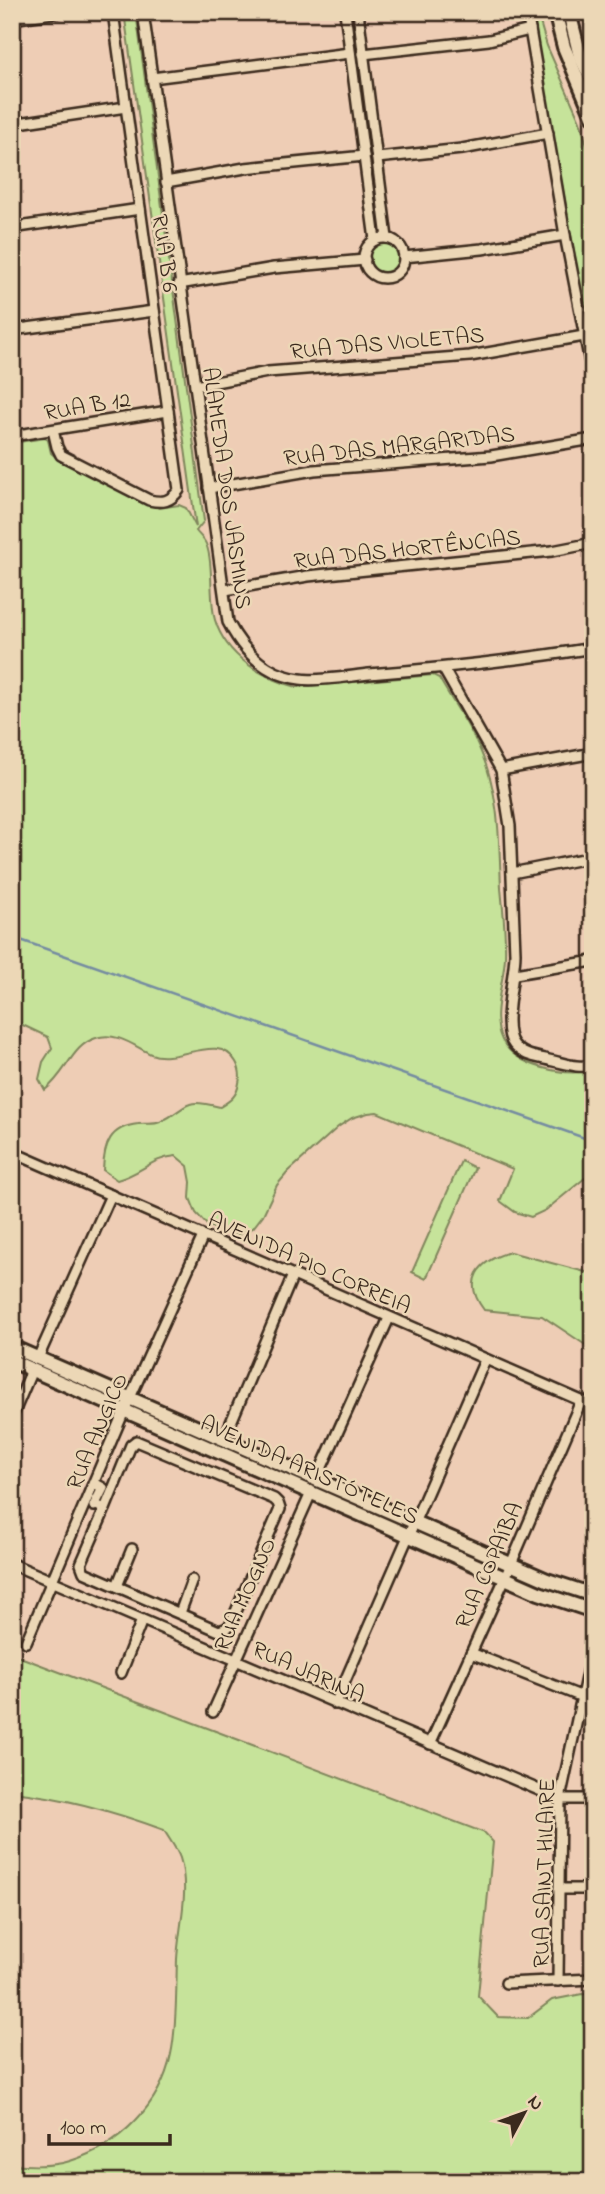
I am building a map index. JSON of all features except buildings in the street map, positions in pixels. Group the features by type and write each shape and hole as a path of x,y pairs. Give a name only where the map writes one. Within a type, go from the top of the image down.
{"street":[{"path":"12,19 59,12"},
{"name":"RUA B 6","path":"53,430 61,455 149,500 162,503 173,498 179,490 113,12"},
{"name":"ALAMEDA DOS JASMINS","path":"143,12 228,622 238,643 257,662 300,680 443,668 593,648"},
{"path":"345,12 375,240"},
{"path":"358,12 387,239"},
{"path":"527,12 565,235 593,378"},
{"path":"555,12 564,47 593,116"},
{"path":"569,12 580,56 593,83"},
{"path":"363,54 489,40 530,30"},
{"path":"152,78 350,53"},
{"path":"12,124 126,107"},
{"path":"377,158 462,149 548,133"},
{"path":"166,182 246,168 364,156"},
{"path":"12,228 140,209"},
{"path":"404,257 482,249 565,235"},
{"path":"387,239 399,245 404,257 401,269 392,276 380,278 369,272 365,260 367,249 375,240 387,239"},
{"path":"179,284 274,268 365,260"},
{"path":"12,330 154,311"},
{"name":"RUA DAS VIOLETAS","path":"195,386 268,372 470,356 584,336"},
{"name":"RUA B 12","path":"12,436 168,411"},
{"name":"RUA DAS MARGARIDAS","path":"209,488 314,470 491,456 593,439"},
{"name":"RUA DAS HORTÊNCIAS","path":"225,590 308,576 527,554 593,543"},
{"path":"443,668 501,771 510,826 515,974 507,1029 514,1045 528,1055 583,1068 593,1065"},
{"path":"501,771 593,753"},
{"path":"512,873 593,858"},
{"path":"515,974 593,961"},
{"path":"12,1165 15,1153"},
{"name":"AVENIDA PIO CORREIA","path":"15,1153 593,1406"},
{"path":"12,1417 111,1195"},
{"name":"RUA ANGICO","path":"26,1642 124,1411 203,1236"},
{"path":"223,1439 293,1275"},
{"path":"316,1479 389,1318"},
{"name":"AVENIDA ARISTÓTELES","path":"12,1347 35,1364 124,1411 539,1593 593,1611"},
{"path":"335,1704 485,1360"},
{"name":"AVENIDA ARISTÓTELES","path":"12,1361 35,1364 130,1398 547,1580 593,1595"},
{"name":"RUA COPAÍBA","path":"430,1744 581,1401"},
{"path":"140,1441 278,1503 279,1509 227,1628 219,1630 80,1568 107,1490 133,1442 140,1441"},
{"path":"94,1483 107,1490"},
{"name":"RUA MOGNO","path":"213,1712 311,1493"},
{"path":"81,1515 100,1507"},
{"path":"117,1586 132,1549"},
{"name":"RUA JARINA","path":"12,1564 559,1799 593,1799"},
{"path":"180,1614 192,1580"},
{"path":"121,1673 142,1620"},
{"name":"RUA SAINT HILAIRE","path":"558,1981 559,1799 593,1645"},
{"path":"471,1653 580,1696"},
{"path":"559,1889 593,1889"},
{"path":"506,1983 593,1979"}],"green space":[{"path":"124,12 136,12 204,521 196,531 205,542 208,552 215,620 228,645 247,664 271,678 297,687 433,675 439,678 472,733 492,785 497,819 505,940 497,1010 502,1040 518,1057 542,1068 569,1072 593,1070 593,1179 585,1178 546,1210 531,1217 515,1212 500,1201 513,1169 377,1112 352,1118 338,1127 288,1172 277,1185 263,1215 253,1228 238,1235 222,1232 207,1225 196,1213 190,1198 188,1166 176,1156 167,1157 117,1180 103,1170 110,1138 121,1129 138,1124 158,1123 192,1103 220,1107 230,1100 237,1091 240,1075 236,1062 229,1053 208,1049 161,1056 118,1038 103,1036 81,1047 45,1090 39,1079 43,1062 52,1048 48,1037 12,1020 12,443 45,438 51,453 58,459 159,508 179,505 186,508 196,527"},
{"path":"347,12 353,12 383,233 380,235"},
{"path":"531,12 537,12 547,46 580,121 593,166 593,357"},
{"path":"384,242 395,247 400,258 395,269 384,274 373,269 368,258 373,247"},
{"path":"461,1161 475,1168 426,1279 412,1272"},
{"path":"510,1252 593,1274 593,1350 542,1316 484,1310 474,1290 477,1274 489,1261"},
{"path":"12,1654 485,1833 493,1842 478,1996 498,2017 528,2018 552,2000 582,1994 593,1995 593,2182 12,2182 12,2164 41,2166 63,2163 105,2145 135,2121 158,2090 166,2073 173,2044 184,1883 180,1858 164,1830 90,1806 12,1792"}],"waterway":[{"path":"12,937 593,1141"},
{"path":"539,2182 593,2172"}]}
